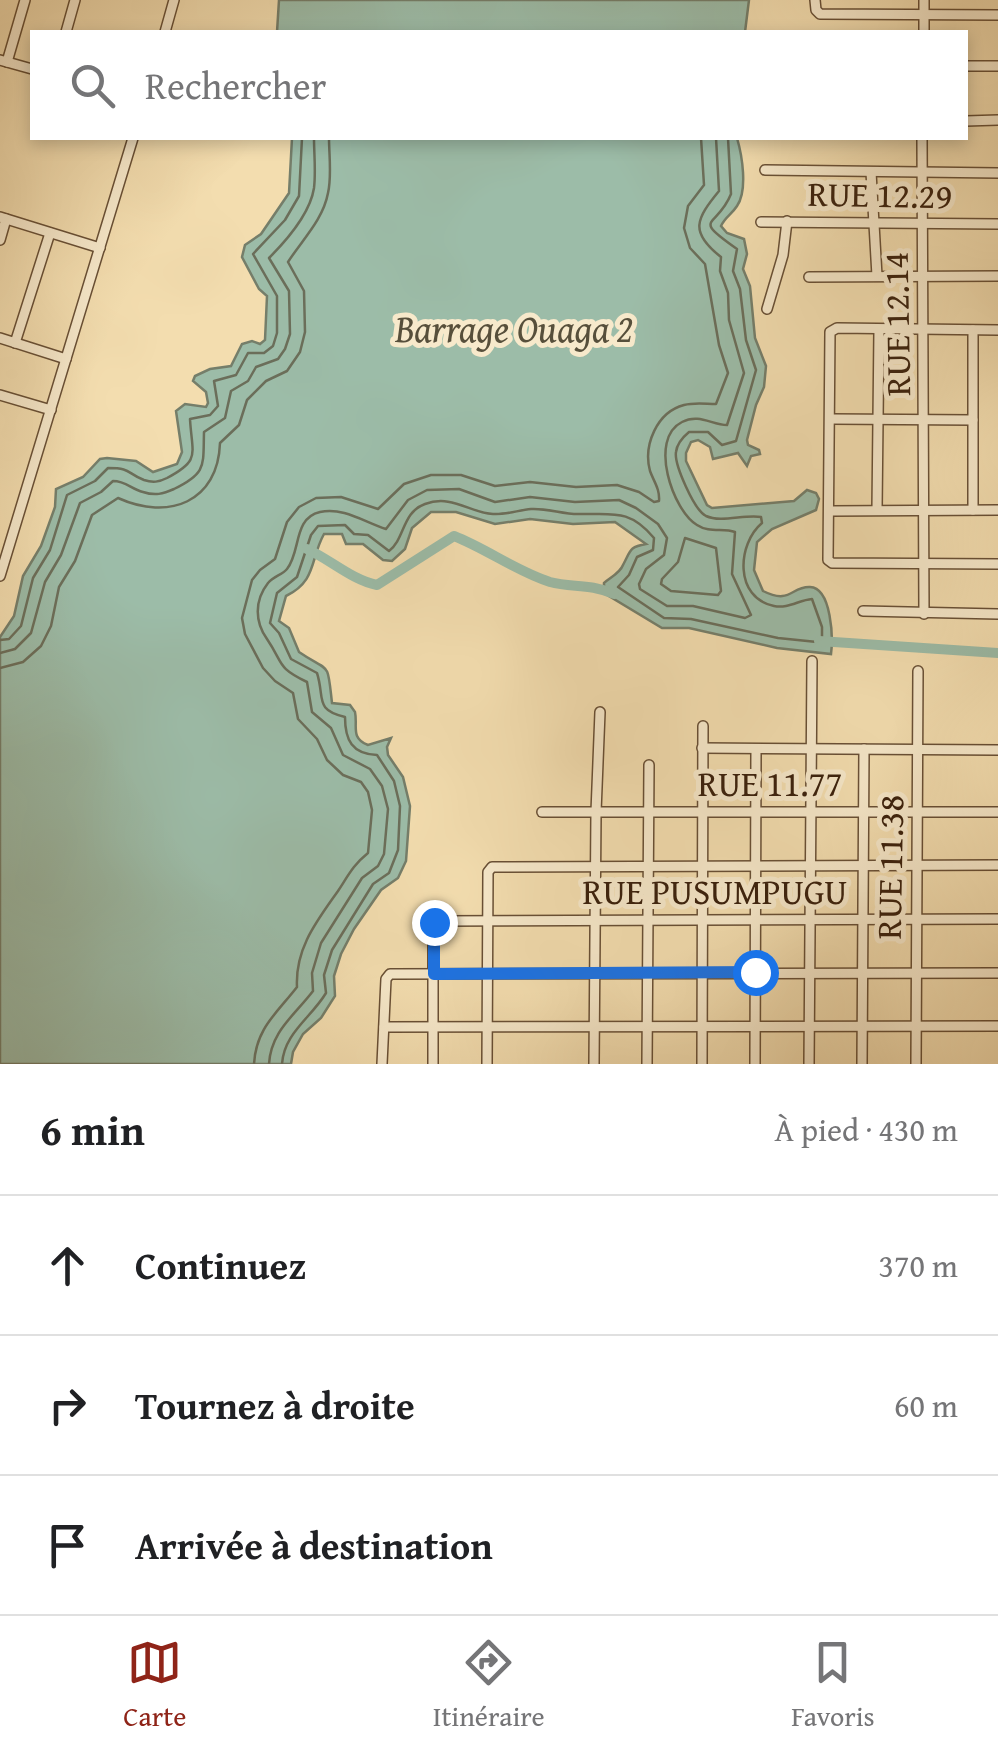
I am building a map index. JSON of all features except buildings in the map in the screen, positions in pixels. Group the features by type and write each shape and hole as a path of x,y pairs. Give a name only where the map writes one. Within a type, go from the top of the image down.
{"street":[{"path":"25,0 3,61 30,68"},
{"path":"67,30 75,0"},
{"path":"165,30 174,0"},
{"path":"816,0 820,14 998,15"},
{"path":"924,0 924,30"},
{"path":"968,66 998,66"},
{"path":"968,120 998,120"},
{"path":"0,576 131,140"},
{"name":"RUE 12.14","path":"922,140 924,614"},
{"path":"764,170 998,174"},
{"path":"871,172 876,276"},
{"path":"0,240 3,218 100,248"},
{"path":"767,309 783,255 787,220"},
{"name":"RUE 12.29","path":"761,222 998,224"},
{"path":"15,343 50,233"},
{"path":"809,277 998,276"},
{"path":"998,330 837,328 830,332 830,563 998,564"},
{"path":"877,509 879,330"},
{"path":"973,330 973,510"},
{"path":"0,338 66,358"},
{"path":"0,395 50,410"},
{"path":"832,419 973,420"},
{"path":"831,511 998,510"},
{"path":"862,611 998,614"},
{"path":"809,1064 812,661"},
{"name":"RUE 11.38","path":"916,1064 918,672"},
{"path":"594,1064 600,712"},
{"path":"702,1064 703,726"},
{"path":"702,748 998,750"},
{"path":"755,1064 756,748"},
{"path":"862,1064 864,749"},
{"path":"647,1064 649,766"},
{"name":"RUE 11.77","path":"542,812 998,812"},
{"path":"487,1064 488,870 492,866 998,865"},
{"name":"RUE PUSUMPUGU","path":"434,974 434,922 998,919"},
{"path":"382,1064 387,976 647,972 998,974"},
{"path":"433,1064 434,974"},
{"path":"384,1026 998,1026"}],"water":[{"path":"279,0 749,0 745,30 277,30"},
{"name":"Barrage Ouaga 2","path":"292,140 737,140 742,191 737,206 721,226 727,233 744,239 747,254 743,269 750,286 755,338 766,366 764,387 747,440 760,454 751,456 747,466 738,453 713,459 710,447 698,440 691,442 686,461 712,508 794,501 807,490 816,493 816,510 772,529 757,542 754,570 763,591 772,595 785,596 810,587 823,596 830,615 831,654 777,648 689,628 662,628 604,593 604,583 620,570 631,550 646,544 615,522 573,524 530,519 495,524 456,512 431,512 412,528 405,549 392,561 383,560 363,544 346,544 342,534 324,534 308,576 286,596 279,621 289,628 299,652 326,669 332,703 350,705 355,712 359,739 368,745 391,738 388,755 403,777 410,806 406,861 398,878 381,890 354,929 334,976 335,996 321,1018 303,1034 291,1064 0,1064 0,637 14,616 23,576 41,546 55,507 56,489 83,477 100,459 136,461 153,472 177,464 182,452 176,411 185,404 206,407 208,403 206,392 193,381 195,376 231,366 242,344 260,344 265,340 267,296 242,257 245,245 261,234 289,193"}],"waterway":[{"path":"307,549 377,585 454,536 550,582 614,594"},
{"path":"819,641 998,653"}],"route":[{"path":"434,922 434,974 755,972"}]}
